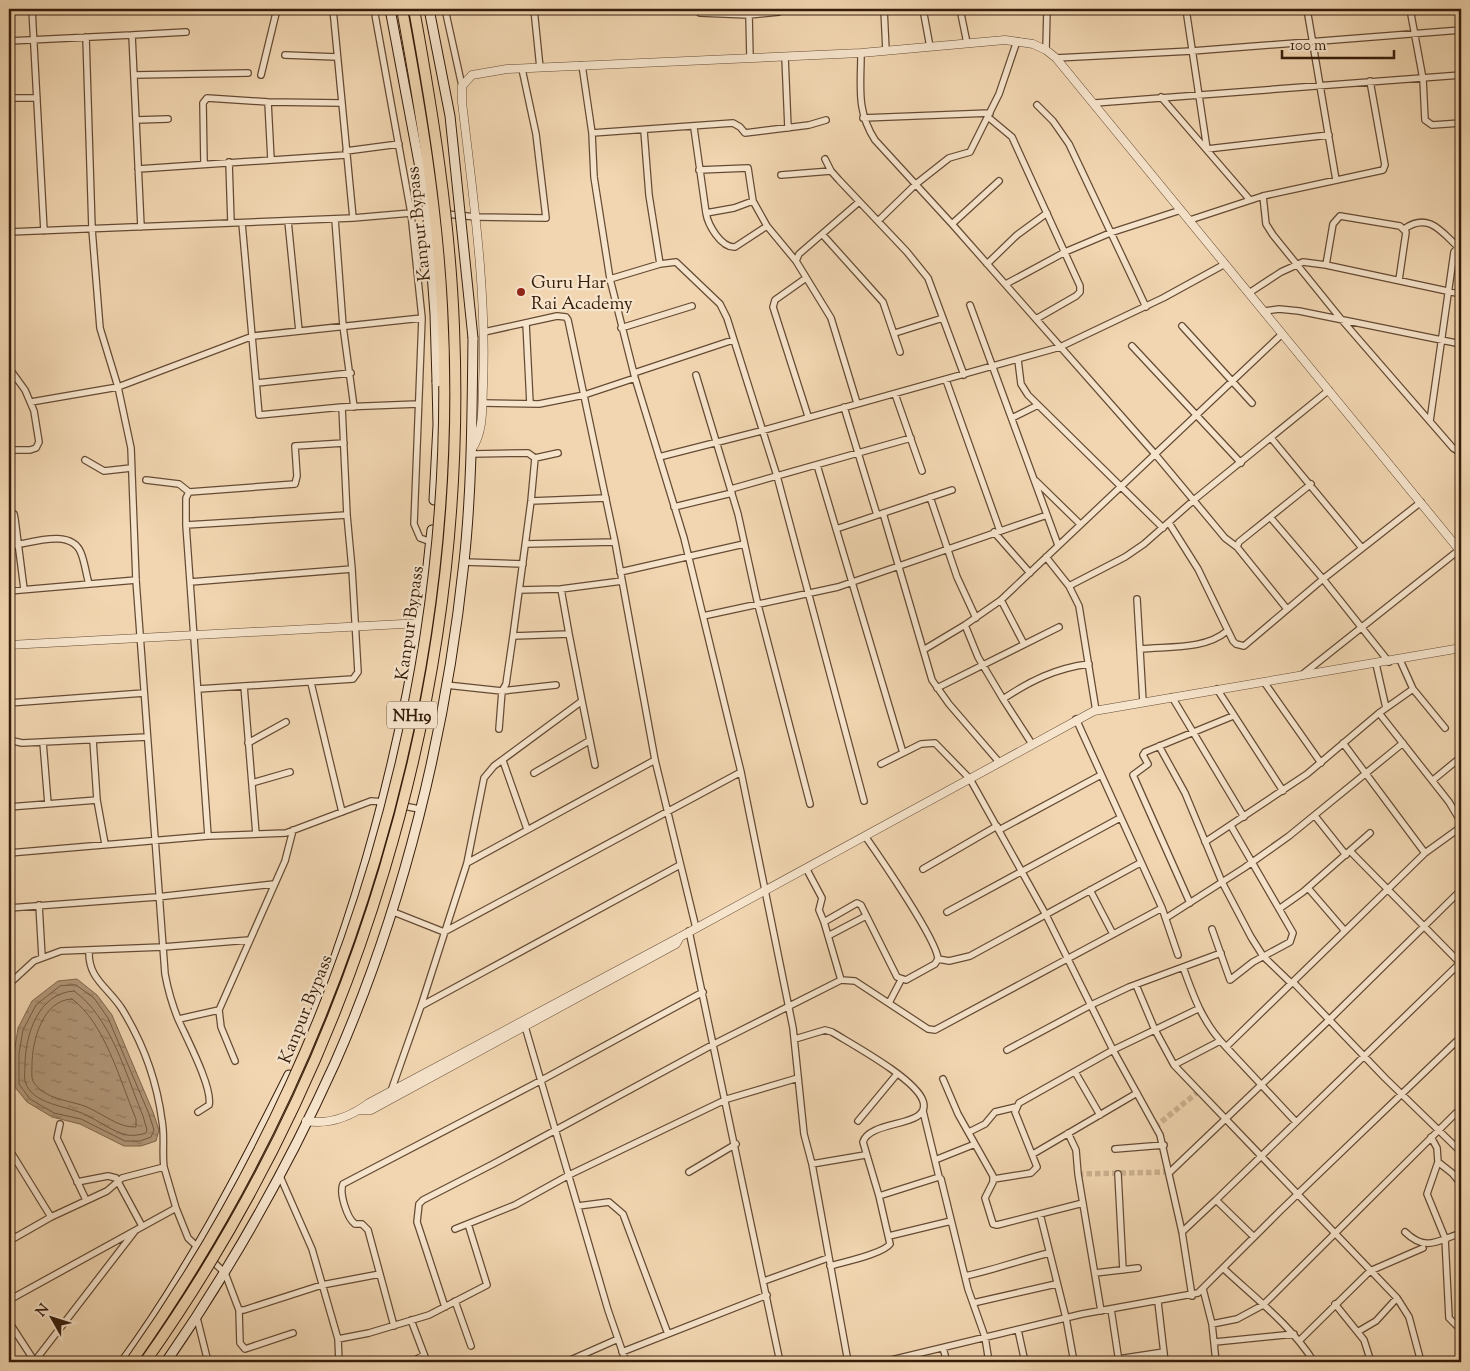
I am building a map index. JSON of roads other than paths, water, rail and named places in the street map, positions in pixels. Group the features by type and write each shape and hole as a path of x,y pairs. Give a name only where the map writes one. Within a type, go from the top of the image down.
{"highway":[{"name":"Kanpur Bypass","path":"131,1362 179,1292 240,1188 266,1140 317,1028 343,961 374,869 410,726 426,633 437,545 443,448 444,354 434,204 425,135 402,9"},
{"name":"Kanpur Bypass","path":"145,1362 225,1238 281,1135 318,1053 354,964 386,863 412,764 429,684 449,539 454,445 455,341 453,288 435,124 414,9"}],"main road":[{"path":"123,1362 196,1248 245,1162 295,1062 331,973 365,868 382,802 421,623 431,542 438,425 435,314 427,205 390,9"},
{"path":"166,1362 197,1318 224,1272 279,1174 335,1063 391,911 419,809 446,685 464,562 472,451 473,338 450,116 429,9"}],"street":[{"path":"32,9 44,231"},
{"path":"261,75 277,9"},
{"path":"333,9 353,218"},
{"path":"374,9 411,213 422,318 414,524 420,538 431,542"},
{"path":"445,9 462,86 476,217 484,332 479,435 472,451 528,453 535,458 558,453"},
{"path":"534,9 540,68"},
{"path":"700,9 700,13 749,15 779,12 779,9"},
{"path":"884,9 886,51"},
{"path":"923,9 930,47"},
{"path":"960,9 967,44"},
{"path":"1046,50 1047,9"},
{"path":"1186,9 1207,149"},
{"path":"1307,9 1336,180"},
{"path":"1410,9 1423,78 1425,120 1428,124 1461,123"},
{"path":"749,15 750,58"},
{"path":"1056,58 1461,30"},
{"path":"9,41 186,32"},
{"path":"132,35 141,227"},
{"path":"86,37 92,229 100,328 118,387 131,448 136,580 157,897 165,974 179,1019 201,1069 210,1098 209,1106 198,1112"},
{"path":"462,86 472,75 480,72 582,65 861,53 1005,40 1033,44 1046,50 1056,58 1095,104 1460,551 1300,676"},
{"path":"878,221 916,184 948,158 970,152 1009,69 1017,42"},
{"path":"861,53 860,110 874,140 1006,284 1060,348 1156,454 1195,499 1225,538 1237,547 1287,609"},
{"path":"285,55 337,57"},
{"path":"785,57 788,128"},
{"path":"582,65 592,133 594,176 610,278 621,328 689,558 741,772 767,890 795,1039 804,1134 812,1164 848,1362"},
{"path":"9,232 334,219 434,212 476,217 546,218 536,134 522,69"},
{"path":"134,75 248,73"},
{"path":"1095,104 1370,81 1461,76"},
{"path":"1190,220 1263,196 1383,170 1385,165 1379,121 1370,81"},
{"path":"1162,97 1250,200"},
{"path":"9,98 37,98"},
{"path":"204,164 203,100 207,98 231,98 268,102 341,103"},
{"path":"268,102 271,160"},
{"path":"1037,105 1053,121 1069,144 1146,307"},
{"path":"863,118 989,115 1012,137 1080,286 1080,292 1036,319"},
{"path":"136,120 168,119"},
{"path":"592,133 694,128 733,124 740,127 745,133 788,128 826,120"},
{"path":"694,128 709,226 732,248 767,226"},
{"path":"644,130 649,195 660,264"},
{"path":"1207,149 1329,134"},
{"path":"138,169 346,153 399,144"},
{"path":"825,159 830,171 878,221 928,278 964,375"},
{"path":"229,162 232,223"},
{"path":"699,170 748,168 753,201 767,226 796,261 831,318 856,403"},
{"path":"781,176 830,171"},
{"path":"952,224 999,181"},
{"path":"1263,196 1266,224 1295,264 1341,320 1453,448 1461,454"},
{"path":"706,213 734,208 753,201"},
{"path":"796,261 799,254 859,202"},
{"path":"1006,284 1065,252 1110,233 1182,210"},
{"path":"987,264 1017,236 1047,213"},
{"path":"1326,265 1333,224 1340,216 1404,228 1413,222 1422,221 1430,223 1459,246 1454,252 1430,421"},
{"path":"334,219 343,326 351,373 354,407"},
{"path":"288,221 299,331"},
{"path":"242,223 259,415 342,407 418,404"},
{"path":"1399,280 1406,232 1404,228"},
{"path":"822,234 883,302 900,352"},
{"path":"610,278 660,264 676,262 683,266 720,304 777,476 864,801"},
{"path":"1249,293 1295,264 1303,262 1326,265 1461,294"},
{"path":"659,457 761,431 808,416 1060,348 1146,307 1225,264"},
{"path":"806,278 775,300 773,307 808,416"},
{"path":"970,305 994,366 1058,545"},
{"path":"621,328 692,306"},
{"path":"1264,311 1279,309 1298,311 1461,344"},
{"path":"484,332 557,316 566,317 568,320 615,542 655,760 680,865 703,992 780,1362"},
{"path":"31,402 118,387 253,336 422,318"},
{"path":"895,333 943,318"},
{"path":"526,323 530,404"},
{"path":"1182,326 1252,403"},
{"path":"925,649 976,618 1001,600 1120,485 1156,454 1282,334"},
{"path":"482,403 530,404 584,395 733,340"},
{"path":"1132,346 1241,463"},
{"path":"1018,360 1021,384 1038,405 1163,528"},
{"path":"9,368 31,402 39,442 37,447 30,450 9,450"},
{"path":"257,383 351,373"},
{"path":"696,376 731,491 758,605 810,804"},
{"path":"946,380 997,531 1030,572"},
{"path":"1069,586 1125,558 1170,523 1195,499 1329,390"},
{"path":"895,394 922,471"},
{"path":"1012,418 1038,405"},
{"path":"198,689 311,683 353,679 356,677 358,672 347,515 342,407"},
{"path":"844,407 858,454 900,566 925,649 932,680 999,762"},
{"path":"674,507 911,438"},
{"path":"1271,438 1362,548"},
{"path":"146,480 179,484 189,492 295,484 297,476 296,446 344,443"},
{"path":"499,729 502,691 506,684 526,544 535,458"},
{"path":"85,460 104,471 131,468"},
{"path":"818,465 903,753"},
{"path":"1034,479 1080,524"},
{"path":"1237,547 1239,542 1311,484"},
{"path":"836,529 952,490"},
{"path":"189,492 186,498 186,525 208,836"},
{"path":"930,496 947,549 976,618"},
{"path":"531,501 606,498"},
{"path":"1170,523 1204,582 1227,631 1236,644 1244,646 1323,578 1421,502"},
{"path":"9,511 15,519 24,589"},
{"path":"186,525 347,515"},
{"path":"703,616 808,595 900,566 1047,515"},
{"path":"1270,517 1323,578 1389,662"},
{"path":"9,546 53,540 68,540 75,544 81,552 89,584"},
{"path":"526,544 615,542"},
{"path":"620,572 689,558 744,544"},
{"path":"1046,557 1069,586 1079,606 1096,710"},
{"path":"464,562 523,564"},
{"path":"190,582 352,569"},
{"path":"9,591 136,580"},
{"path":"519,590 561,589 622,581"},
{"path":"561,589 595,765"},
{"path":"1137,599 1142,702"},
{"path":"1001,600 1024,644"},
{"path":"9,645 354,625 421,623"},
{"path":"965,625 982,666 1032,744"},
{"path":"937,688 1059,627"},
{"path":"1140,649 1205,643 1218,638 1227,631"},
{"path":"512,636 569,634"},
{"path":"306,1120 318,1123 331,1121 359,1110 371,1110 391,1096 676,944 680,937 1076,719 1096,710 1389,662 1461,648"},
{"path":"1400,660 1413,689 1445,728"},
{"path":"1002,699 1044,675 1063,668 1089,664"},
{"path":"1376,664 1386,708"},
{"path":"1264,682 1321,763"},
{"path":"311,683 342,812"},
{"path":"446,685 498,692 556,685"},
{"path":"244,686 256,834"},
{"path":"1217,689 1283,791"},
{"path":"1205,842 1283,791 1321,763 1379,713 1413,689"},
{"path":"9,703 144,693"},
{"path":"1172,697 1244,817"},
{"path":"391,1096 467,863 484,778 494,766 582,701"},
{"path":"1379,713 1433,780 1461,822"},
{"path":"1190,904 1133,778 1134,773 1148,764 1144,753 1233,716"},
{"path":"1076,719 1162,908 1178,954"},
{"path":"248,742 286,722"},
{"path":"9,740 22,743 147,737"},
{"path":"93,740 97,800 105,844"},
{"path":"534,773 589,741"},
{"path":"43,742 48,804"},
{"path":"881,764 921,744 934,743 970,779 1046,915 1113,1050 1164,1145 1182,1232 1192,1296"},
{"path":"1343,743 1425,853"},
{"path":"1166,918 1252,863 1403,744"},
{"path":"1159,746 1184,794 1222,882 1263,956 1292,982 1364,1057 1461,1152"},
{"path":"1433,780 1461,756"},
{"path":"467,863 655,760"},
{"path":"503,761 528,829"},
{"path":"252,783 290,772"},
{"path":"391,911 444,932 741,772"},
{"path":"923,869 1100,775"},
{"path":"9,807 97,800"},
{"path":"9,853 208,836 286,833 371,801 419,809"},
{"path":"1182,1232 1461,963 1348,853 1314,816"},
{"path":"947,912 1021,870 1120,818"},
{"path":"1212,930 1230,980 1263,956 1290,942 1293,937 1293,933 1231,826"},
{"path":"1226,1047 1425,853 1461,827"},
{"path":"235,1061 221,1027 219,1010 287,856 294,830"},
{"path":"1279,909 1308,888 1370,834"},
{"path":"824,922 856,903 861,905 897,977 901,980 906,980 934,964 938,959 938,953 926,932 865,836"},
{"path":"938,959 949,961 970,956 1140,863"},
{"path":"421,1006 680,865"},
{"path":"806,868 822,898 819,910 841,980"},
{"path":"9,908 157,897 274,884"},
{"path":"1308,888 1345,931"},
{"path":"1090,890 1113,934"},
{"path":"1170,1172 1461,890"},
{"path":"39,905 42,957"},
{"path":"445,1307 417,1222 419,1204 423,1200 714,1044 841,980 855,981 928,1029 935,1030 1162,908"},
{"path":"828,936 866,916"},
{"path":"9,984 42,957 61,951 163,947 249,940"},
{"path":"89,951 88,962 93,974 120,1007 140,1042 150,1069 162,1120 164,1167 176,1208 188,1238 196,1248 224,1272 239,1310 242,1347 249,1349 293,1333"},
{"path":"1008,1050 1091,1005 1136,984 1221,953"},
{"path":"1183,967 1198,1009 1220,1041 1296,1122"},
{"path":"889,1003 901,980"},
{"path":"1136,984 1155,1030 1174,1065 1296,1195 1397,1298 1409,1317 1421,1362"},
{"path":"394,1326 368,1230 362,1224 355,1224 350,1218 342,1190 343,1184 540,1081 703,992"},
{"path":"968,1132 985,1124 995,1112 1016,1107 1113,1050 1198,1009"},
{"path":"179,1019 219,1010"},
{"path":"525,1023 540,1081 626,1362"},
{"path":"795,1039 825,1030 832,1032 897,1074 918,1090 924,1103 923,1111 939,1177 943,1181 965,1276 985,1337 989,1362"},
{"path":"883,1362 1066,1318 1192,1296 1203,1289 1296,1195 1461,1036"},
{"path":"1174,1065 1220,1041"},
{"path":"1075,1072 1100,1115"},
{"path":"858,1121 897,1074"},
{"path":"455,1229 516,1205 569,1175 726,1100 798,1078"},
{"path":"943,1079 968,1132 994,1179"},
{"path":"1033,1154 1137,1093"},
{"path":"994,1179 1035,1171 1037,1163 1016,1117 1016,1107"},
{"path":"1212,1324 1237,1318 1263,1305 1461,1108"},
{"path":"830,1266 888,1248 889,1236 879,1196 865,1155 864,1136 872,1130 916,1118 923,1111"},
{"path":"60,1124 57,1138 86,1200"},
{"path":"1068,1133 1076,1150 1101,1311"},
{"path":"1431,1138 1437,1148 1438,1162 1427,1194 1445,1238 1450,1318 1461,1330"},
{"path":"689,1172 736,1144"},
{"path":"935,1160 975,1144"},
{"path":"1116,1149 1164,1145"},
{"path":"9,1149 51,1217"},
{"path":"812,1164 865,1155"},
{"path":"1438,1162 1452,1172 1461,1184"},
{"path":"9,1230 12,1240 51,1217 107,1191 119,1180 164,1167"},
{"path":"279,1174 312,1249 338,1339 339,1362"},
{"path":"1118,1174 1123,1270"},
{"path":"77,1182 108,1176 119,1180 139,1228"},
{"path":"879,1196 939,1177"},
{"path":"994,1179 985,1198 994,1224 997,1225 1083,1204"},
{"path":"1216,1200 1254,1237"},
{"path":"578,1206 609,1202 623,1214 668,1334"},
{"path":"9,1300 176,1208"},
{"path":"1040,1214 1066,1318 1074,1362"},
{"path":"889,1236 951,1221"},
{"path":"338,1339 394,1326 429,1315 487,1285 468,1224"},
{"path":"9,1322 35,1362 139,1228"},
{"path":"1405,1232 1415,1242 1422,1244 1432,1244 1461,1233"},
{"path":"1300,1340 1370,1271 1423,1248"},
{"path":"965,1276 1000,1268 1006,1263 1049,1253"},
{"path":"764,1281 828,1258"},
{"path":"1095,1273 1138,1268"},
{"path":"1223,1268 1300,1340 1314,1362"},
{"path":"239,1310 322,1285 380,1274"},
{"path":"973,1303 1056,1284"},
{"path":"1203,1289 1212,1324 1216,1362"},
{"path":"622,1352 767,1295"},
{"path":"1359,1331 1376,1321 1397,1298"},
{"path":"455,1301 471,1346"},
{"path":"1158,1302 1165,1362"},
{"path":"1335,1304 1359,1331 1371,1362"},
{"path":"1111,1310 1117,1361 1164,1352"},
{"path":"197,1318 208,1362"},
{"path":"411,1320 426,1362"},
{"path":"1018,1330 1025,1362"},
{"path":"1215,1342 1294,1334"},
{"path":"566,1362 578,1360 618,1339"},
{"path":"943,1348 947,1362"},
{"path":"412,1362 424,1355"},
{"path":"1452,1362 1461,1360"}],"water":[{"path":"77,979 97,995 112,1015 153,1112 159,1130 156,1141 141,1146 124,1146 80,1124 52,1117 27,1102 14,1086 14,1054 18,1028 32,1001 58,981"}],"tunnel":[{"path":"1155,1127 1199,1091"},
{"path":"1078,1174 1170,1172"}],"place":[{"name":"Guru Har Rai Academy","path":"521,292"}]}
